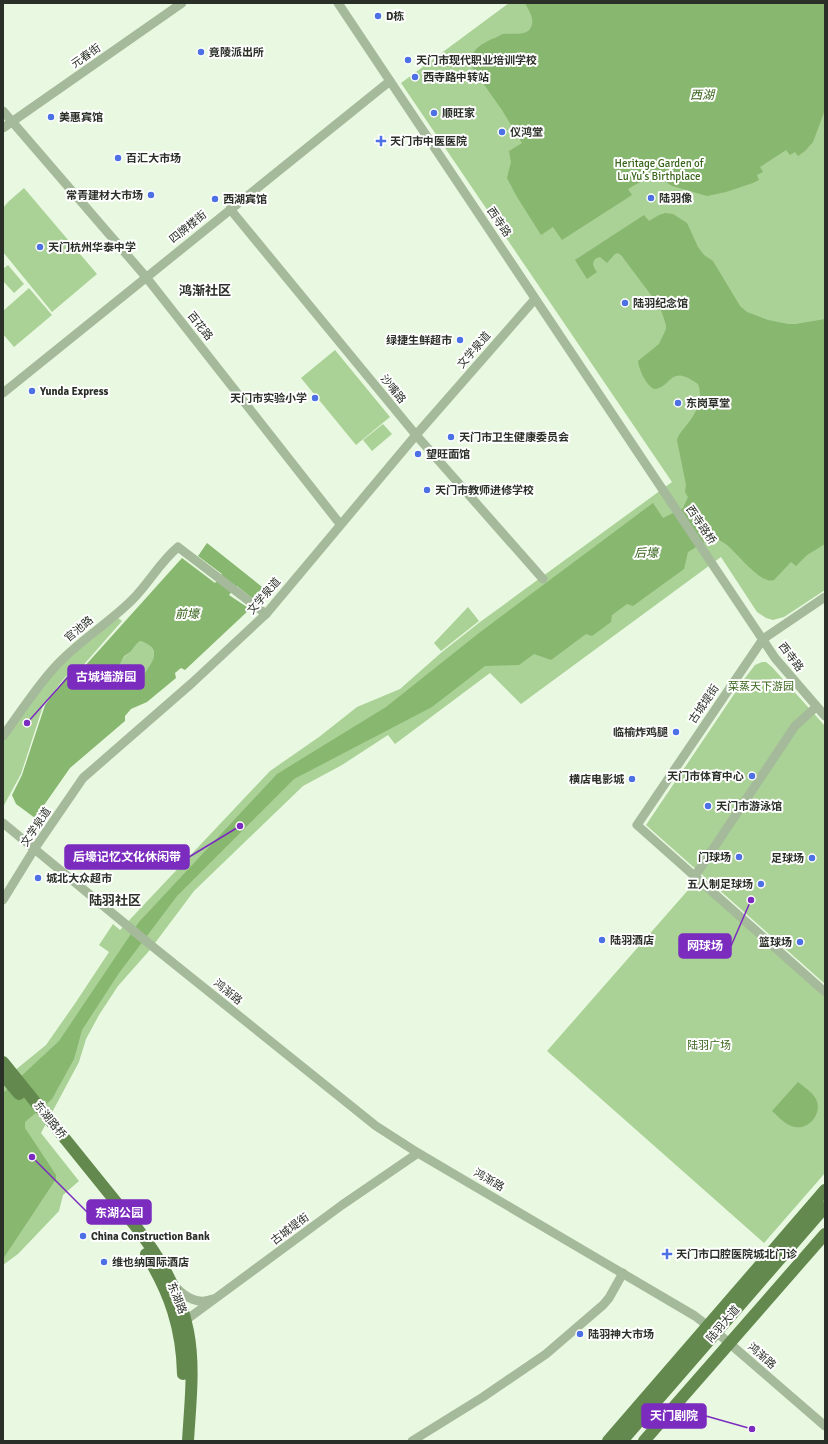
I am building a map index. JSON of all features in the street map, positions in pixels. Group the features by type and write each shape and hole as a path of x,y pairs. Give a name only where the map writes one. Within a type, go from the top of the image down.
{"main road":[{"name":"东湖路桥","path":"3,1062 94,1181"},
{"name":"东湖路桥","path":"3,1075 94,1181"},
{"name":"东湖路","path":"94,1181 146,1241 176,1293 182,1323 190,1342 192,1373 188,1441"},
{"name":"东湖路","path":"94,1181 146,1255 170,1301 174,1313 182,1323 180,1338 183,1377 180,1441"},
{"path":"644,1441 718,1334 725,1306 825,1190"},
{"name":"陆羽大道","path":"630,1441 825,1207"},
{"name":"陆羽大道","path":"622,1441 825,1216"},
{"path":"608,1441 718,1334 752,1316 825,1234"}],"street":[{"name":"元春街","path":"3,128 182,3"},
{"name":"西寺路","path":"338,3 639,455"},
{"name":"四牌楼街","path":"3,393 390,81"},
{"name":"百花路","path":"3,111 146,277 340,524"},
{"name":"沙嘴路","path":"230,209 416,435 543,579"},
{"name":"文学泉道","path":"3,900 35,848 83,778 192,683 266,614 416,435 536,299"},
{"name":"西寺路桥","path":"639,455 742,608"},
{"name":"官池路","path":"3,736 54,668 69,653 132,600 168,556 178,547 266,614"},
{"name":"古城堤街","path":"695,876 638,825 763,639 825,597"},
{"name":"西寺路","path":"742,608 782,667 825,716"},
{"path":"816,707 795,726 695,876 825,992"},
{"path":"3,823 35,848"},
{"name":"鸿渐路","path":"35,848 148,942 376,1126 418,1153 695,1316 825,1426"},
{"name":"古城堤街","path":"182,1323 342,1205 418,1153"},
{"path":"412,1441 483,1397 546,1354 603,1305 624,1273"},
{"path":"169,1279 182,1293 197,1301 207,1301 218,1297"}],"green space":[{"name":"Heritage Garden of Lu Yu’s Birthplace","path":"509,3 825,3 825,590 784,617 773,620 766,618 757,612 721,557 521,704 490,673 395,744 388,735 342,765 303,786 194,891 149,951 118,986 99,1015 86,1039 79,1062 41,1133 79,1181 63,1195 59,1211 18,1254 3,1265 3,1080 46,1045 109,952 99,945 113,924 120,930 270,771 319,737 357,707 400,689 442,652 480,622 672,482 401,83"},
{"path":"24,188 97,274 52,312 3,252 3,208"},
{"path":"8,265 24,284 14,293 3,281 3,269"},
{"path":"29,288 52,315 14,347 3,334 3,311"},
{"path":"335,350 390,417 356,445 301,378"},
{"path":"383,424 392,434 372,451 363,440"},
{"path":"468,607 479,621 441,651 434,643"},
{"path":"118,618 122,621 73,677 66,676 43,706 21,774 3,807 3,740 57,667"},
{"path":"140,641 153,649 153,661 137,684 127,684 119,676 118,671 120,662"},
{"name":"天门市体育中心","path":"766,662 772,667 825,726 825,984 646,825 745,678 755,665"},
{"name":"陆羽广场","path":"696,881 825,997 825,1173 764,1243 547,1051"}],"water":[{"name":"西湖","path":"525,3 825,3 825,110 813,142 798,156 795,152 790,155 786,150 760,167 763,172 757,175 759,180 726,192 707,196 672,186 654,174 628,189 632,195 562,240 553,227 541,235 507,178 511,162 509,151 522,143 502,110 473,69 472,63 473,53 482,44 503,34 525,33 530,29 532,26 532,19"},
{"name":"后壕","path":"665,213 673,214 687,223 698,247 704,255 713,261 740,306 747,312 768,320 788,324 825,319 825,544 807,555 796,566 791,562 774,580 769,580 756,573 727,545 713,537 688,552 684,569 633,606 627,604 612,615 611,622 592,636 586,634 551,660 534,654 519,665 485,666 432,707 294,779 177,896 119,973 82,1030 74,1059 52,1099 25,1122 25,1128 56,1175 56,1179 3,1259 3,1093 59,1041 139,922 277,774 386,707 479,633 653,503 663,518 683,508 688,497 685,492 686,485 677,440 678,436 693,417 698,407 700,390 698,384 681,375 673,377 663,386 654,389 641,373 638,361 659,344 666,329 666,325 660,307 621,255 618,253 615,254 607,263 600,257 595,259 593,265 597,272 587,279 575,260 644,215 649,221"},
{"name":"前壕","path":"207,543 266,590 257,602 237,586 229,595 250,609 185,670 181,668 175,673 176,678 147,702 131,709 125,716 125,721 70,768 35,818 16,804 12,795 22,775 45,705 67,676 74,678 182,558 215,583 222,574 198,556","holes":["140,641 147,644 154,651 151,664 136,684 132,685 124,683 121,681 119,675 121,661"]},
{"path":"798,1082 816,1099 818,1110 810,1123 805,1126 795,1127 782,1120 772,1111"}],"place":[{"name":"D栋","path":"378,16"},
{"name":"竟陵派出所","path":"201,52"},
{"name":"天门市现代职业培训学校","path":"408,60"},
{"name":"西寺路中转站","path":"415,77"},
{"name":"顺旺家","path":"434,113"},
{"name":"美惠宾馆","path":"51,117"},
{"name":"仪鸿堂","path":"502,132"},
{"name":"天门市中医医院","path":"381,141"},
{"name":"百汇大市场","path":"118,158"},
{"name":"常青建材大市场","path":"151,195"},
{"name":"陆羽像","path":"651,198"},
{"name":"西湖宾馆","path":"215,199"},
{"name":"天门杭州华泰中学","path":"40,247"},
{"name":"陆羽纪念馆","path":"625,303"},
{"name":"绿捷生鲜超市","path":"460,340"},
{"name":"Yunda Express","path":"32,391"},
{"name":"天门市实验小学","path":"315,398"},
{"name":"东岗草堂","path":"678,403"},
{"name":"天门市卫生健康委员会","path":"451,437"},
{"name":"望旺面馆","path":"418,454"},
{"name":"天门市教师进修学校","path":"427,490"},
{"name":"古城墙游园","path":"27,723"},
{"name":"临榆炸鸡腿","path":"676,732"},
{"name":"天门市体育中心","path":"752,776"},
{"name":"横店电影城","path":"632,779"},
{"name":"天门市游泳馆","path":"708,806"},
{"name":"后壕记忆文化休闲带","path":"240,826"},
{"name":"门球场","path":"739,857"},
{"name":"足球场","path":"812,858"},
{"name":"城北大众超市","path":"38,878"},
{"name":"五人制足球场","path":"761,884"},
{"name":"网球场","path":"751,900"},
{"name":"陆羽酒店","path":"602,940"},
{"name":"篮球场","path":"800,942"},
{"name":"东湖公园","path":"32,1157"},
{"name":"China Construction Bank","path":"83,1236"},
{"name":"天门市口腔医院城北门诊","path":"667,1254"},
{"name":"维也纳国际酒店","path":"104,1262"},
{"name":"陆羽神大市场","path":"580,1334"},
{"name":"天门剧院","path":"752,1429"}],"district":[{"name":"鸿渐社区","path":"205,291"},
{"name":"陆羽社区","path":"115,901"}],"park label":[{"name":"菜蒸天下游园","path":"761,686"}]}
